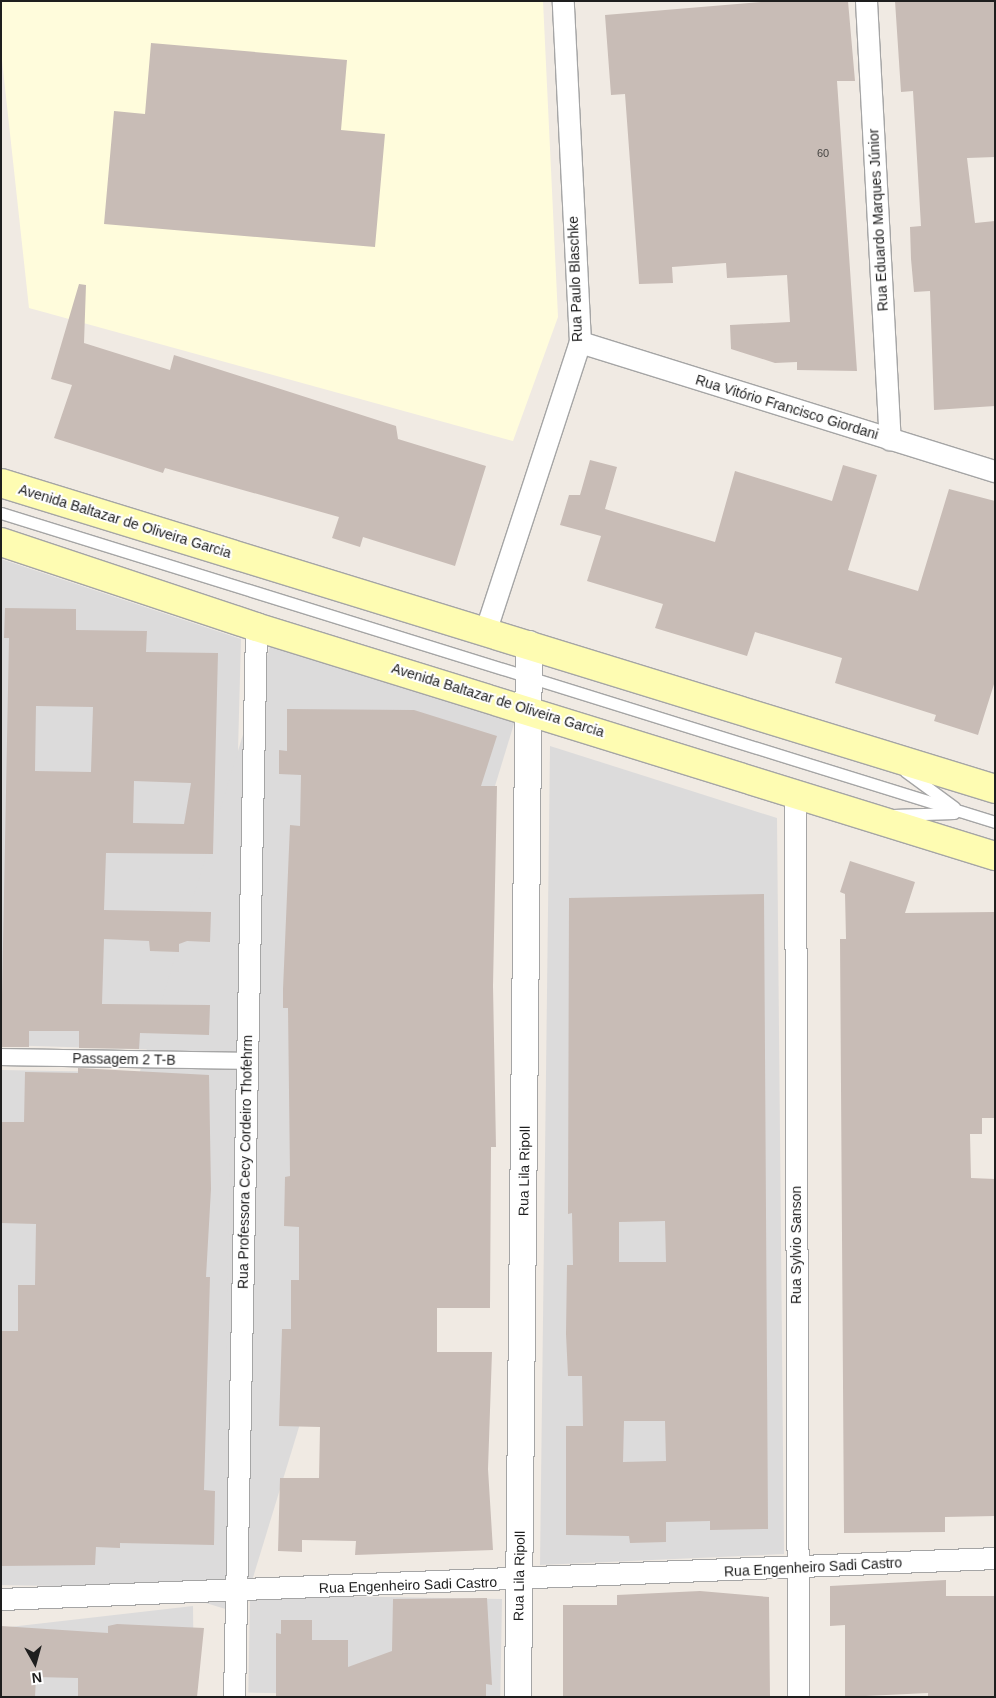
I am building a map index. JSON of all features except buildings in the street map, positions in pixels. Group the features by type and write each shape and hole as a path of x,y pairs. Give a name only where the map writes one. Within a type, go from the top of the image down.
{"main road":[{"name":"Avenida Baltazar de Oliveira Garcia","path":"1,483 995,789"},
{"name":"Avenida Baltazar de Oliveira Garcia","path":"1,542 256,627 530,709 861,816 995,856"}],"street":[{"name":"Rua Paulo Blaschke","path":"485,632 580,342 563,1"},
{"name":"Rua Eduardo Marques Júnior","path":"866,1 890,438"},
{"name":"Rua Vitório Francisco Giordani","path":"580,342 995,471"},
{"name":"Rua Professora Cecy Cordeiro Thofehrm","path":"234,1697 256,627"},
{"name":"Rua Lila Ripoll","path":"518,1697 530,709 528,644"},
{"name":"Rua Sylvio Sanson","path":"795,794 798,1697"},
{"name":"Passagem 2 T-B","path":"1,1057 247,1061"},
{"name":"Rua Engenheiro Sadi Castro","path":"1,1599 235,1592 797,1569 995,1558"}],"lane":[{"path":"1,513 995,822"},
{"path":"881,754 962,812"},
{"path":"861,816 962,812"}],"shaded area":[{"path":"1,1 543,1 558,317 513,441 29,308 1,51"},
{"path":"1,559 241,639 230,1052 1,1045"},
{"path":"271,643 516,718 242,1614 1,1540 1,1526"},
{"path":"550,746 777,818 784,1554 540,1565"},
{"path":"1,1070 231,1074 222,1589 1,1585"},
{"path":"250,1595 502,1599 500,1697 248,1693"},
{"path":"193,1606 194,1697 1,1697 1,1628"}]}
